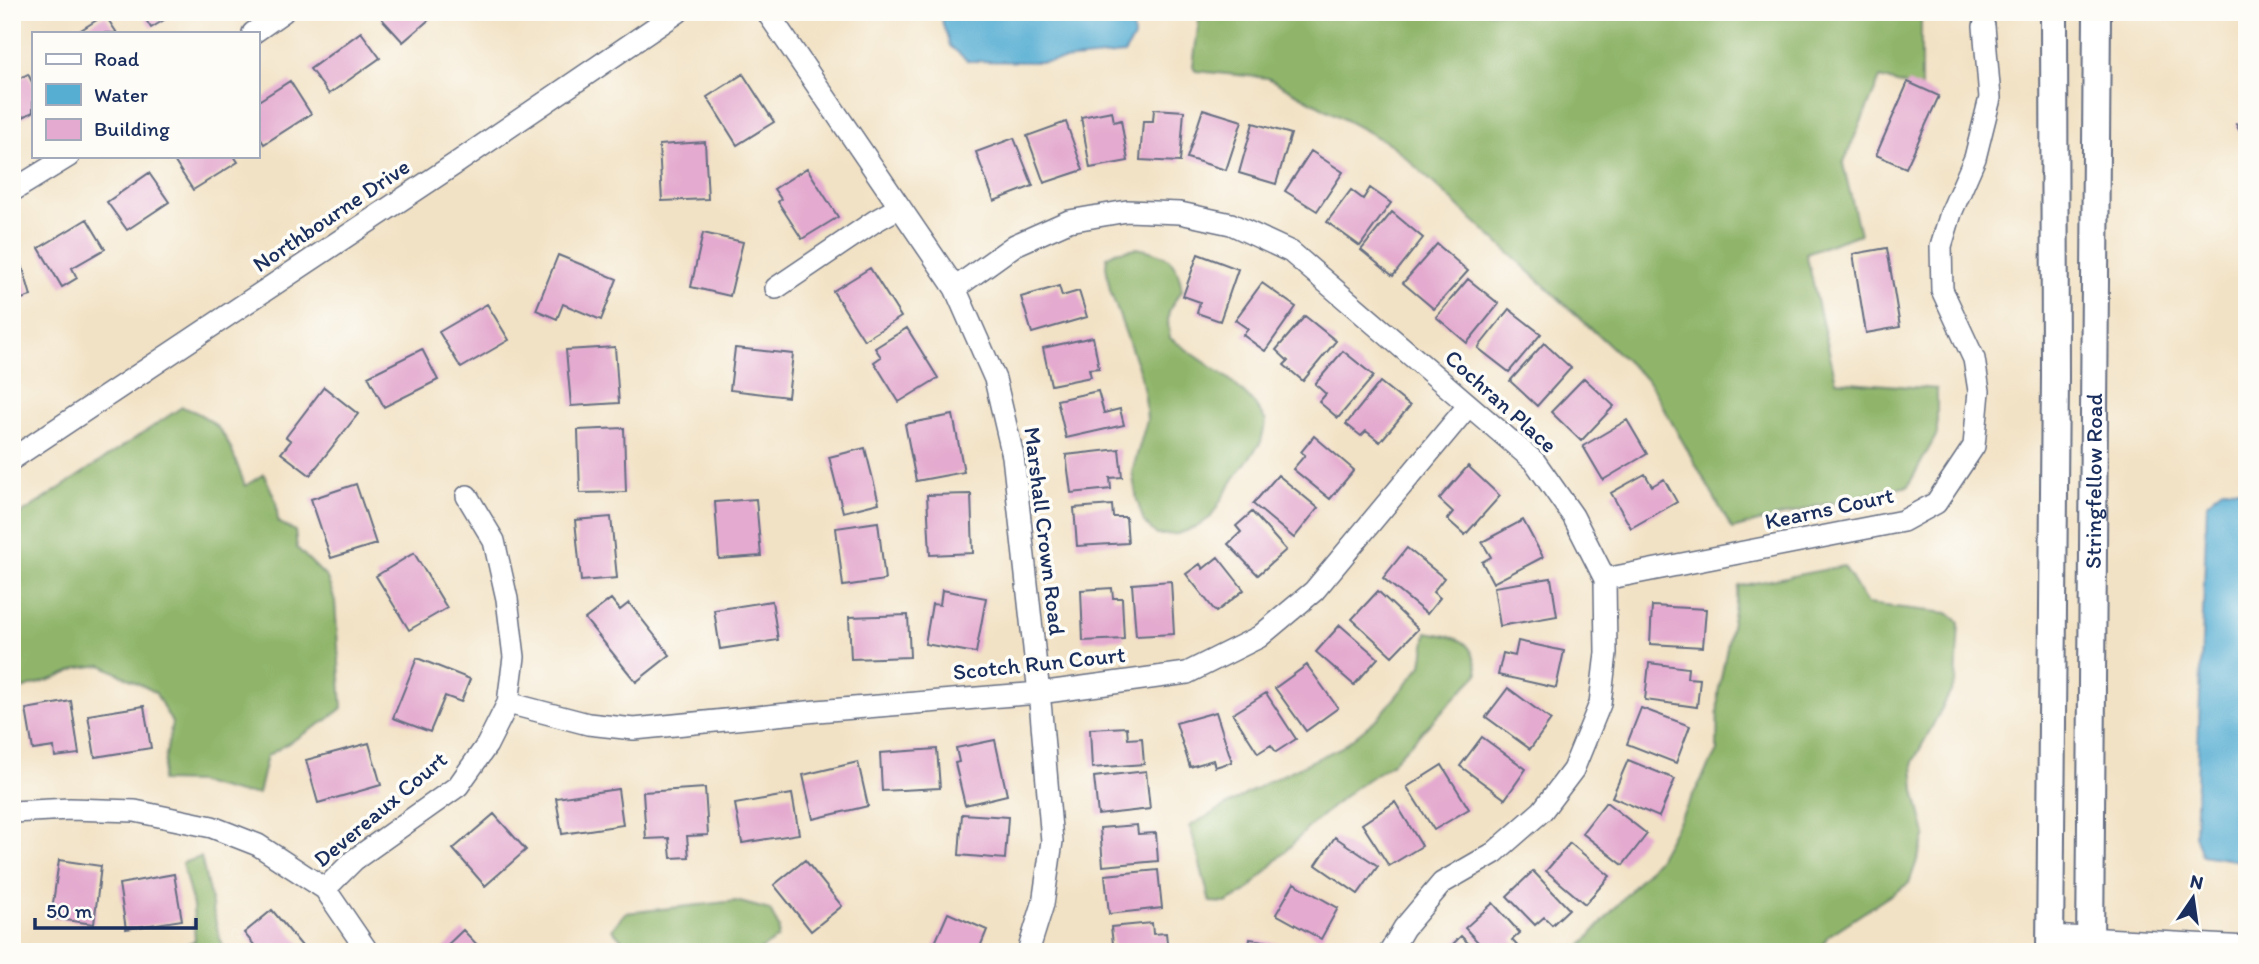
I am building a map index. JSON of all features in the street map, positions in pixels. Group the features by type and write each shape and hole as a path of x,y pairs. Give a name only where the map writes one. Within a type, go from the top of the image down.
{"main road":[{"name":"Stringfellow Road","path":"2050,944 2055,390 2054,12"},
{"name":"Stringfellow Road","path":"2090,945 2097,12"}],"street":[{"path":"254,32 284,12"},
{"name":"Northbourne Drive","path":"12,459 678,12"},
{"name":"Marshall Crown Road","path":"767,12 955,288 995,379 1013,456 1052,841 1044,904 1028,952"},
{"name":"Kearns Court","path":"1605,579 1903,521 1936,503 1974,446 1979,391 1976,370 1974,359 1942,290 1941,246 1951,213 1975,158 1990,98 1984,26"},
{"path":"12,191 66,158"},
{"path":"776,288 900,207"},
{"name":"Cochran Place","path":"955,288 1016,245 1069,221 1127,211 1180,213 1231,224 1291,252 1535,462 1573,516 1605,579 1606,653 1600,704 1573,771 1542,811 1494,853 1442,883 1404,929 1390,952"},
{"name":"Scotch Run Court","path":"508,703 588,724 634,729 1039,693 1187,673 1259,638 1314,591 1468,406"},
{"name":"Devereaux Court","path":"325,889 354,860 458,786 487,745 508,703 514,657 507,599 494,541 467,496"},
{"path":"12,811 135,811 212,827 258,845 325,889 368,952"},
{"path":"2050,944 2247,947"}],"green space":[{"path":"1200,12 1921,12 1921,90 1880,78 1843,164 1860,234 1806,253 1836,381 1937,389 1937,434 1908,486 1732,529 1649,382 1392,145 1268,78 1196,71 1193,66"},
{"path":"1137,248 1163,256 1178,272 1182,291 1169,313 1170,338 1229,379 1252,401 1266,421 1261,442 1233,480 1211,517 1195,528 1177,534 1157,535 1144,522 1132,472 1147,420 1145,397 1140,373 1110,290 1106,266 1107,257 1115,252"},
{"path":"182,407 209,420 218,428 225,437 245,486 264,474 276,501 278,522 295,531 297,548 327,578 335,601 342,708 267,756 258,794 239,793 197,782 161,781 172,723 155,692 102,665 79,668 12,692 12,520"},
{"path":"1844,566 1867,604 1948,613 1959,622 1956,682 1913,762 1915,790 1926,835 1909,883 1828,936 1818,952 1576,952 1658,859 1717,751 1718,693 1739,586"},
{"path":"1427,632 1456,638 1468,646 1476,662 1478,674 1392,763 1352,790 1309,827 1246,892 1226,903 1210,902 1190,826 1268,782 1342,747 1380,716 1422,665"},
{"path":"201,857 225,952 165,952 195,941 193,906 182,863"},
{"path":"736,901 770,910 779,928 778,938 757,952 633,952 612,929 625,913"}],"water":[{"path":"939,12 1132,12 1134,38 1124,54 1043,62 968,61 950,46"},
{"path":"2223,488 2247,490 2247,862 2202,855 2195,835 2207,503"}],"building":[{"path":"141,12 177,12 151,28"},
{"path":"390,12 438,12 403,42 382,19"},
{"path":"105,15 116,32 78,32"},
{"path":"361,32 380,58 329,94 310,69"},
{"path":"28,74 32,82 32,113 12,123 12,82"},
{"path":"743,74 774,122 737,145 707,97"},
{"path":"290,81 311,114 264,144 259,136 259,101"},
{"path":"1908,82 1939,96 1906,168 1876,155"},
{"path":"1154,109 1184,111 1180,162 1140,160 1143,121 1153,121"},
{"path":"1203,109 1242,121 1226,170 1187,158"},
{"path":"1112,111 1114,122 1121,120 1128,161 1090,168 1081,117"},
{"path":"2247,119 2247,146 2236,124"},
{"path":"1066,122 1083,170 1044,183 1027,136"},
{"path":"1253,123 1291,134 1276,184 1239,173"},
{"path":"1014,138 1033,186 994,201 976,152"},
{"path":"705,142 708,199 662,201 659,145"},
{"path":"1311,151 1343,172 1317,211 1285,191"},
{"path":"235,158 238,162 193,190 173,159"},
{"path":"807,168 838,217 802,239 778,202 781,199 774,189"},
{"path":"149,173 169,202 127,230 107,202"},
{"path":"1370,188 1391,203 1360,246 1327,222 1351,190 1363,199"},
{"path":"1392,212 1423,238 1393,276 1361,250"},
{"path":"87,219 105,249 72,268 77,278 62,287 39,248"},
{"path":"703,233 743,242 730,296 691,287"},
{"path":"1437,244 1468,271 1434,309 1403,283"},
{"path":"1887,248 1900,327 1866,333 1853,254"},
{"path":"1198,254 1238,269 1220,321 1197,313 1200,302 1183,296"},
{"path":"558,255 617,279 601,320 563,304 557,319 536,310"},
{"path":"20,258 31,296 12,302 12,261"},
{"path":"870,268 901,317 864,340 833,291"},
{"path":"1468,279 1499,304 1467,343 1436,317"},
{"path":"1262,283 1296,307 1265,351 1243,335 1248,329 1235,320"},
{"path":"1059,286 1062,296 1079,291 1087,317 1032,333 1021,297"},
{"path":"487,304 509,340 461,368 439,332"},
{"path":"1509,309 1541,334 1509,372 1478,348"},
{"path":"1305,316 1336,341 1303,381 1284,365 1288,361 1276,350"},
{"path":"907,328 938,378 899,402 874,362 881,357 875,348"},
{"path":"1093,337 1099,368 1089,369 1091,377 1051,385 1043,348"},
{"path":"1544,343 1571,368 1537,406 1510,381"},
{"path":"615,347 619,403 571,406 566,350"},
{"path":"735,348 793,354 788,397 730,390"},
{"path":"422,349 438,380 384,407 368,376"},
{"path":"1343,351 1374,376 1338,418 1319,402 1326,394 1315,384"},
{"path":"1584,378 1614,406 1581,441 1551,412"},
{"path":"1380,382 1410,406 1380,442 1366,431 1361,436 1346,424"},
{"path":"324,387 358,414 310,475 281,453 291,441 286,437"},
{"path":"1098,391 1104,413 1120,409 1124,425 1066,438 1057,400"},
{"path":"953,415 964,472 916,481 905,424"},
{"path":"1627,420 1647,454 1603,480 1583,446"},
{"path":"624,428 626,492 580,493 578,430"},
{"path":"1314,436 1354,470 1330,499 1293,469 1305,455 1301,452"},
{"path":"865,448 879,503 843,512 829,457"},
{"path":"1119,449 1122,477 1110,478 1111,489 1071,493 1066,455"},
{"path":"1468,466 1500,496 1465,535 1447,519 1453,512 1439,499"},
{"path":"1645,474 1652,486 1664,479 1677,502 1631,528 1611,493"},
{"path":"1278,475 1318,508 1294,538 1253,504"},
{"path":"356,484 376,544 331,558 311,499"},
{"path":"971,494 973,553 930,555 927,495"},
{"path":"756,499 761,556 719,559 715,502"},
{"path":"1112,505 1113,517 1126,517 1128,543 1077,546 1074,508"},
{"path":"1252,512 1286,550 1258,575 1228,544 1241,532 1236,526"},
{"path":"611,517 617,578 581,581 575,520"},
{"path":"1523,520 1543,557 1493,583 1482,562 1491,557 1482,542"},
{"path":"878,522 885,580 843,586 836,528"},
{"path":"1407,548 1444,578 1433,592 1440,598 1427,614 1383,578"},
{"path":"414,553 447,608 409,630 376,576"},
{"path":"1218,557 1244,590 1216,612 1186,574 1200,564 1203,569"},
{"path":"1551,578 1557,616 1500,626 1494,587"},
{"path":"1171,581 1174,634 1136,636 1132,584"},
{"path":"1112,588 1113,598 1122,598 1124,639 1083,641 1081,590"},
{"path":"942,590 986,598 976,653 925,644 932,604 940,605"},
{"path":"1378,591 1418,629 1392,656 1352,619"},
{"path":"611,599 620,610 629,603 670,655 636,682 585,619"},
{"path":"772,601 778,640 720,649 714,610"},
{"path":"1652,606 1706,609 1703,647 1650,644"},
{"path":"908,615 910,657 851,659 849,617"},
{"path":"1340,625 1378,658 1354,685 1316,652"},
{"path":"1518,641 1564,651 1556,688 1498,675 1503,653 1515,656"},
{"path":"417,658 470,679 461,702 445,696 430,732 393,718"},
{"path":"1649,663 1688,668 1687,678 1700,679 1697,707 1645,700"},
{"path":"1307,665 1338,708 1306,731 1275,688"},
{"path":"1508,688 1551,720 1530,749 1486,717"},
{"path":"1266,693 1296,739 1276,752 1271,745 1258,753 1233,714"},
{"path":"71,701 79,754 55,757 54,747 33,750 26,709"},
{"path":"144,706 151,748 95,757 88,715"},
{"path":"1641,708 1690,726 1676,763 1627,744"},
{"path":"1216,712 1232,762 1215,767 1213,760 1190,767 1176,723"},
{"path":"1127,727 1128,739 1142,738 1144,764 1092,768 1090,729"},
{"path":"1482,737 1526,769 1505,799 1460,766"},
{"path":"995,740 1007,795 965,805 955,763 959,762 956,748"},
{"path":"369,743 381,785 318,803 306,760"},
{"path":"937,749 940,788 882,791 880,753"},
{"path":"1628,760 1675,779 1659,817 1612,797"},
{"path":"858,762 868,806 813,819 803,775"},
{"path":"1442,765 1469,809 1434,830 1407,787"},
{"path":"1146,771 1150,809 1098,815 1094,777"},
{"path":"705,788 708,835 687,836 689,857 671,858 669,838 646,839 643,792"},
{"path":"618,789 623,825 562,834 556,798"},
{"path":"792,794 799,834 742,843 735,804"},
{"path":"1395,802 1422,846 1389,866 1362,824"},
{"path":"1606,802 1647,834 1623,865 1582,833"},
{"path":"494,814 526,850 485,886 453,849"},
{"path":"962,814 1008,817 1005,859 959,855"},
{"path":"1137,825 1138,834 1156,833 1158,861 1103,866 1100,828"},
{"path":"1335,837 1378,866 1358,894 1316,865"},
{"path":"1570,843 1610,876 1585,904 1546,871"},
{"path":"59,860 101,866 94,924 51,918"},
{"path":"805,860 842,906 811,931 774,885"},
{"path":"1158,870 1162,908 1109,914 1105,875"},
{"path":"1533,871 1569,909 1552,925 1544,917 1535,925 1507,896"},
{"path":"174,874 182,920 126,929 119,884"},
{"path":"1294,883 1338,908 1321,939 1276,914"},
{"path":"1493,903 1520,933 1512,940 1521,950 1519,952 1487,952 1465,928"},
{"path":"272,910 307,952 260,952 244,933"},
{"path":"948,913 987,930 978,952 931,952"},
{"path":"1152,923 1153,934 1166,933 1168,952 1114,952 1111,927"},
{"path":"463,930 484,952 440,952"},
{"path":"1461,936 1477,952 1445,952"},
{"path":"1250,939 1303,947 1302,952 1248,952"}]}
